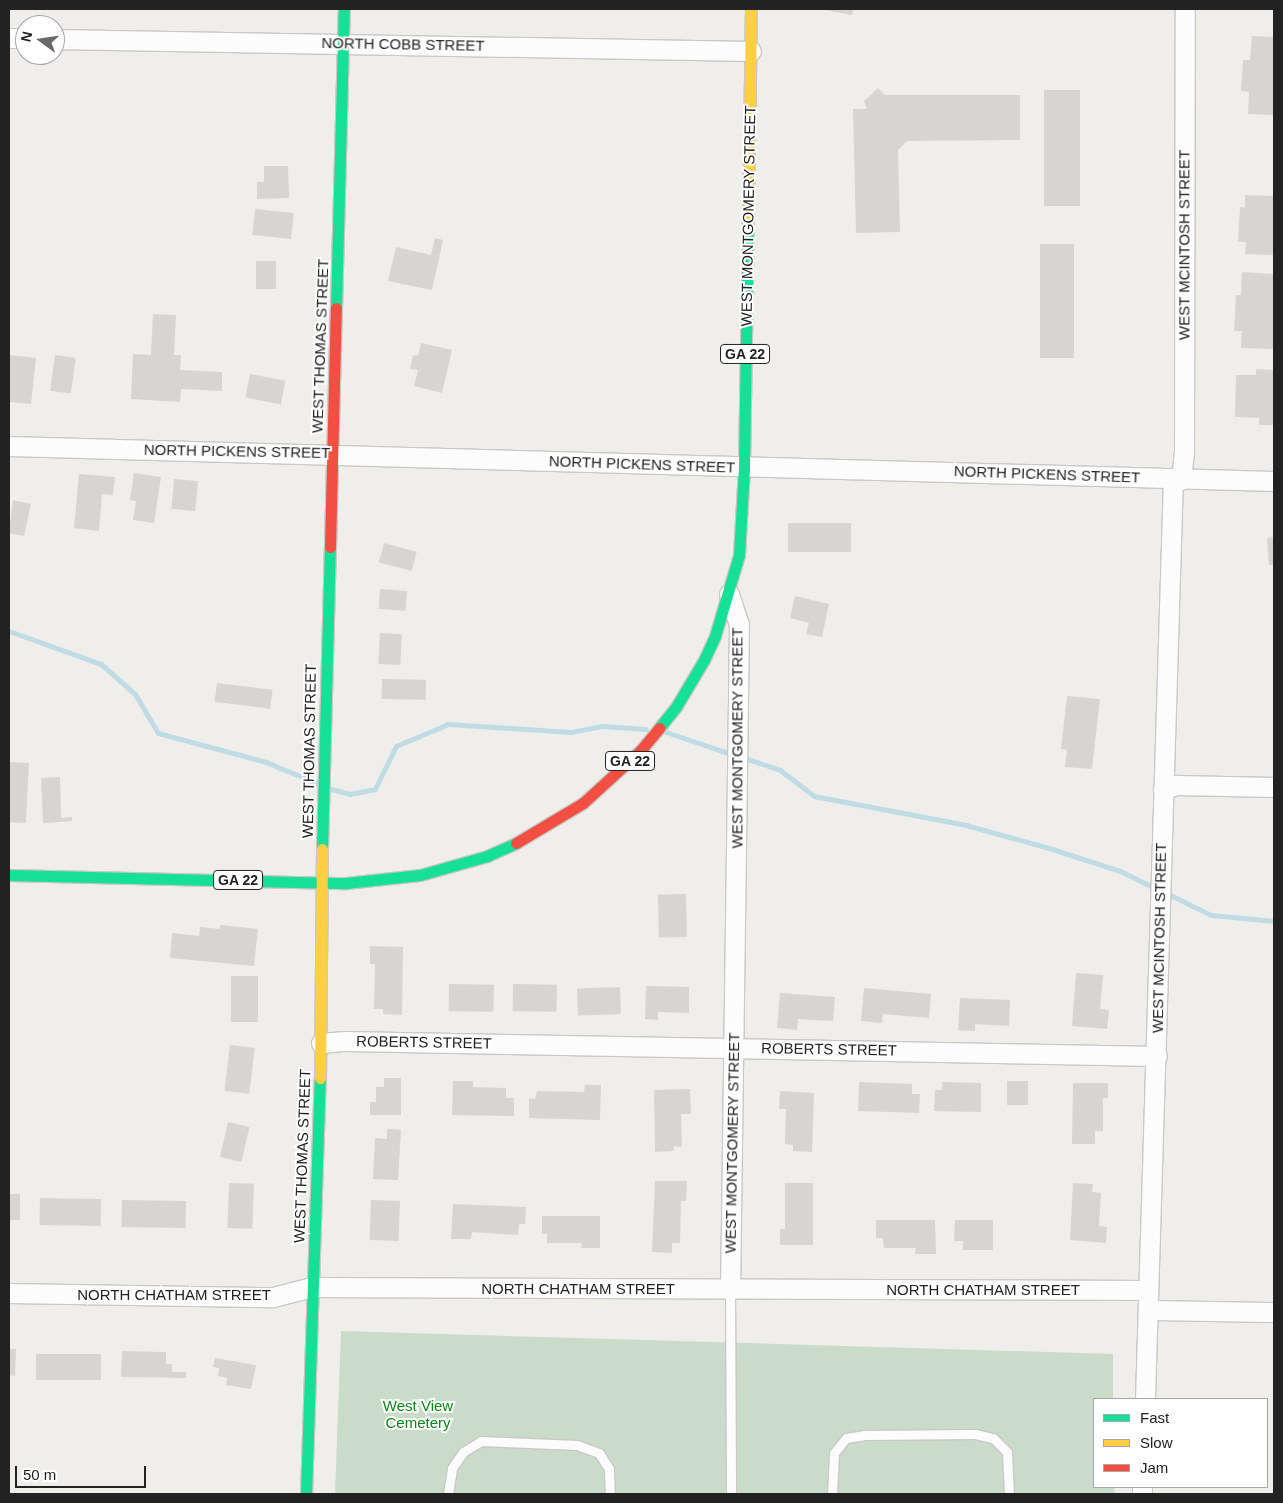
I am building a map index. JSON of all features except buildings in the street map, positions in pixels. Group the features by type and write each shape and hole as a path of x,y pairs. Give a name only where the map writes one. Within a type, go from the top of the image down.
{"street":[{"name":"WEST THOMAS STREET","path":"306,1494 321,1043 321,882 344,9"},
{"name":"WEST MONTGOMERY STREET","path":"730,1290 738,624 728,594 739,555 744,467 751,9"},
{"name":"WEST MCINTOSH STREET","path":"1145,1398 1157,1056 1163,789 1177,479 1184,453 1185,9"},
{"name":"NORTH COBB STREET","path":"65,39 751,51"},
{"name":"NORTH PICKENS STREET","path":"9,446 331,453 744,467 1274,481"},
{"name":"GA 22","path":"9,875 321,882 398,879 465,864 529,836 583,803 640,751 676,707 711,644 728,594"},
{"path":"1163,789 1178,785 1274,787"},
{"name":"ROBERTS STREET","path":"321,1043 1157,1056"},
{"name":"NORTH CHATHAM STREET","path":"9,1293 273,1297 312,1287 1148,1290"},
{"path":"1148,1310 1274,1312"}],"lane":[{"path":"730,1290 730,1494"},
{"path":"832,1494 834,1453 846,1438 864,1435 975,1434 993,1438 1007,1452 1009,1494"},
{"path":"448,1494 452,1468 463,1452 480,1441 577,1445 599,1453 609,1469 610,1494"}],"green space":[{"name":"West View Cemetery","path":"341,1331 1113,1354 1113,1398 1093,1398 1093,1488 1114,1488 1115,1494 335,1494"}],"waterway":[{"path":"9,631 101,664 135,694 158,733 266,762 316,783"},
{"path":"331,789 350,794 375,789 396,746 448,724 571,732 602,726 646,729"},
{"path":"666,732 734,755"},
{"path":"742,757 780,770 814,796 966,825 1049,848 1120,871 1157,889"},
{"path":"1164,892 1211,915 1274,921"}],"traffic: fast":[{"path":"336,308 344,9"},
{"path":"659,728 676,707 704,660 715,636 739,555 744,467 748,221"},
{"path":"322,849 330,547"},
{"path":"9,875 346,883 420,875 487,856 516,843"},
{"path":"306,1494 320,1078"}],"traffic: slow":[{"path":"748,221 751,9"},
{"path":"320,1078 322,849"}],"traffic: jam":[{"path":"330,547 336,308"},
{"path":"516,843 583,803 640,751 659,728"}]}
